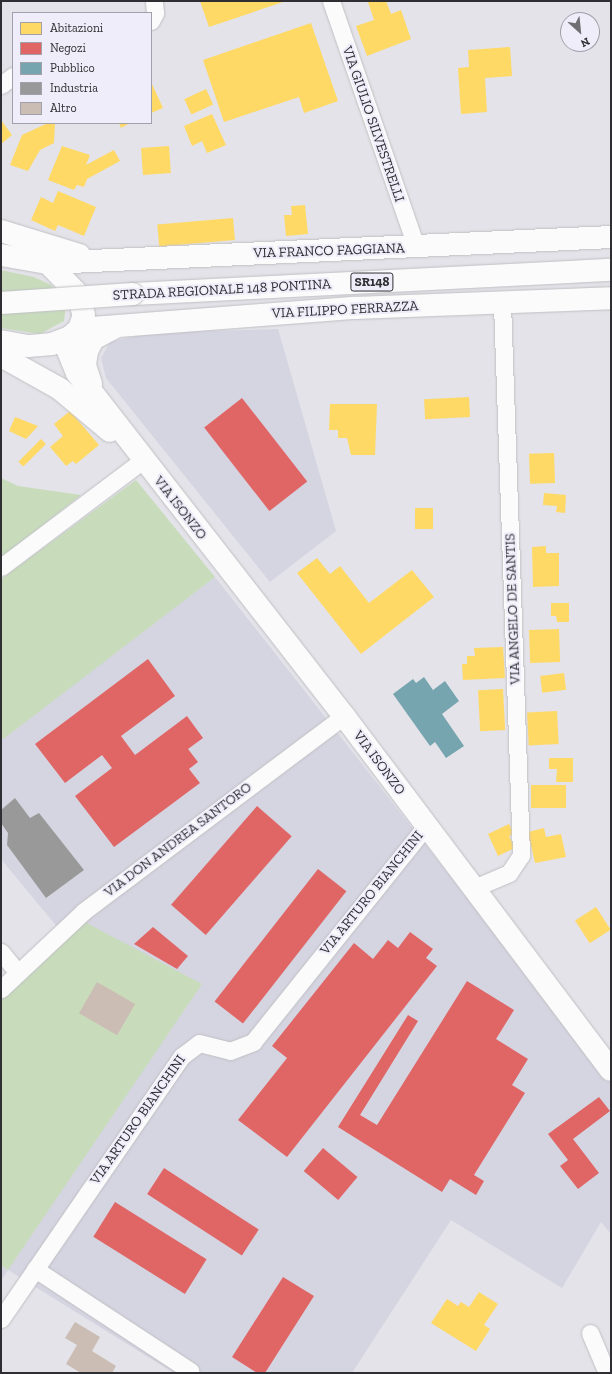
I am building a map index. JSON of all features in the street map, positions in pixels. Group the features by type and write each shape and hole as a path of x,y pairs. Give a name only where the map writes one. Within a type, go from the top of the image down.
{"main road":[{"path":"1,231 62,252 112,260"},
{"path":"1,235 63,276 81,301 84,315 74,333 70,358 86,397"},
{"name":"VIA FRANCO FAGGIANA","path":"41,261 112,260 416,247 611,236"},
{"path":"1,255 41,261"},
{"name":"STRADA REGIONALE 148 PONTINA","path":"1,303 133,294 611,270"},
{"name":"VIA FILIPPO FERRAZZA","path":"74,333 124,324 356,308 611,298"},
{"path":"86,397 85,365 87,351 98,336 124,324"},
{"path":"1,341 28,346 52,344 74,333"},
{"path":"28,346 86,397"},
{"path":"1,356 86,397"},
{"name":"VIA ISONZO","path":"86,397 143,460 344,716 611,1070"}],"street":[{"path":"152,19 155,13 154,1"},
{"name":"VIA GIULIO SILVESTRELLI","path":"330,1 416,247"},
{"path":"1,85 12,77"},
{"name":"VIA ANGELO DE SANTIS","path":"474,888 509,874 521,855 502,302"},
{"path":"1,567 143,460"},
{"name":"VIA DON ANDREA SANTORO","path":"1,989 84,911 344,716"},
{"name":"VIA ARTURO BIANCHINI","path":"1,1319 182,1056 199,1044 230,1051 253,1042 426,826"},
{"path":"1,952 18,972"},
{"path":"35,1269 190,1371"},
{"path":"590,1333 607,1373"}],"shaded area":[{"path":"278,329 336,531 270,582 106,378 101,358 110,342 149,333"},
{"path":"215,577 597,1063 611,1052 611,1234 601,1222 562,1288 451,1220 352,1373 174,1373 8,1270 63,934 1,859 1,739"},
{"path":"1,1265 8,1270 1,1281"}],"green space":[{"path":"1,270 34,277 51,285 66,306 64,321 40,334 1,328"},
{"path":"1,478 18,486 81,495 1,558"},
{"path":"136,480 215,577 2,740 1,579"},
{"path":"81,920 202,984 8,1270 1,1265 1,1000"}],"building: Abitazioni":[{"path":"200,1 286,1 209,27"},
{"path":"386,1 391,14 401,10 411,39 367,56 356,26 374,20 368,2"},
{"path":"311,23 338,101 304,113 299,97 224,122 203,60"},
{"path":"510,47 512,76 485,78 487,112 461,114 458,68 469,67 468,50"},
{"path":"152,84 163,108 152,113"},
{"path":"206,89 213,104 191,115 184,99"},
{"path":"212,114 226,145 207,153 202,141 192,146 184,126"},
{"path":"1,120 12,135 1,144"},
{"path":"46,124 55,124 54,143 40,150 28,171 10,165 22,135"},
{"path":"119,124 128,124 121,128"},
{"path":"62,146 90,155 86,165 114,150 120,161 87,179 84,187 77,185 74,190 48,180"},
{"path":"169,146 171,173 143,175 141,148"},
{"path":"58,191 96,207 84,236 58,225 55,231 31,220 41,197 53,203"},
{"path":"305,205 308,234 286,236 284,215 292,215 291,206"},
{"path":"233,218 235,240 159,247 157,225"},
{"path":"469,397 470,417 425,419 424,399"},
{"path":"330,404 377,404 375,455 351,455 347,438 338,438 338,430 329,430"},
{"path":"70,411 99,445 76,464 73,461 66,466 50,447 63,436 54,424"},
{"path":"15,417 38,426 26,439 9,431"},
{"path":"41,439 46,444 23,467 18,462"},
{"path":"554,453 555,483 530,484 529,454"},
{"path":"544,493 566,495 565,513 556,512 557,506 543,505"},
{"path":"415,508 433,508 433,529 415,529"},
{"path":"546,546 546,553 559,553 559,586 533,587 532,547"},
{"path":"317,558 330,574 340,566 369,603 412,570 434,597 361,654 297,573"},
{"path":"551,603 569,603 569,622 557,622 556,616 551,616"},
{"path":"559,629 560,662 530,663 529,630"},
{"path":"503,647 505,678 463,680 462,664 467,664 467,656 475,656 474,648"},
{"path":"564,673 566,690 542,693 540,676"},
{"path":"503,689 505,730 480,731 478,690"},
{"path":"557,711 559,744 529,746 527,713"},
{"path":"549,758 573,758 573,782 556,782 557,769 549,769"},
{"path":"531,785 566,785 566,808 531,808"},
{"path":"509,824 514,834 509,836 515,848 498,856 488,834"},
{"path":"544,828 546,837 561,834 566,857 535,863 528,832"},
{"path":"596,907 611,930 590,943 575,921"},
{"path":"479,1292 498,1304 484,1325 490,1329 476,1351 431,1323 447,1299 458,1306 461,1302 469,1307"}],"building: Negozi":[{"path":"242,398 307,482 269,511 204,428"},
{"path":"148,659 175,696 121,736 135,755 187,716 203,738 188,749 198,762 189,769 200,783 114,847 75,796 112,768 102,755 65,783 35,744"},
{"path":"257,806 292,836 206,935 171,905"},
{"path":"318,869 346,891 243,1024 215,1001"},
{"path":"153,927 188,956 177,969 134,944"},
{"path":"410,932 433,949 426,958 437,966 287,1157 238,1120 287,1058 272,1046 354,943 373,959 388,940 398,948"},
{"path":"467,981 514,1010 496,1039 528,1059 512,1085 525,1093 474,1175 484,1181 476,1195 450,1179 442,1192 338,1127 408,1015 418,1021 360,1115 377,1125"},
{"path":"599,1097 610,1111 573,1139 599,1173 578,1189 560,1166 568,1160 548,1134"},
{"path":"323,1148 357,1177 338,1200 304,1171"},
{"path":"164,1168 259,1230 242,1256 147,1194"},
{"path":"115,1202 207,1259 185,1294 93,1237"},
{"path":"283,1277 314,1296 265,1373 257,1373 232,1357"}],"building: Pubblico":[{"path":"424,677 433,690 445,681 459,701 442,714 464,746 446,758 435,742 430,746 393,694 413,679 416,683"}],"building: Industria":[{"path":"15,798 30,818 39,813 84,870 46,898 7,845 8,833 1,823 1,810"}],"building: Altro":[{"path":"97,982 135,1004 117,1035 79,1013"},
{"path":"75,1322 100,1337 92,1351 116,1366 112,1373 81,1373 66,1364 77,1345 65,1338"}]}
